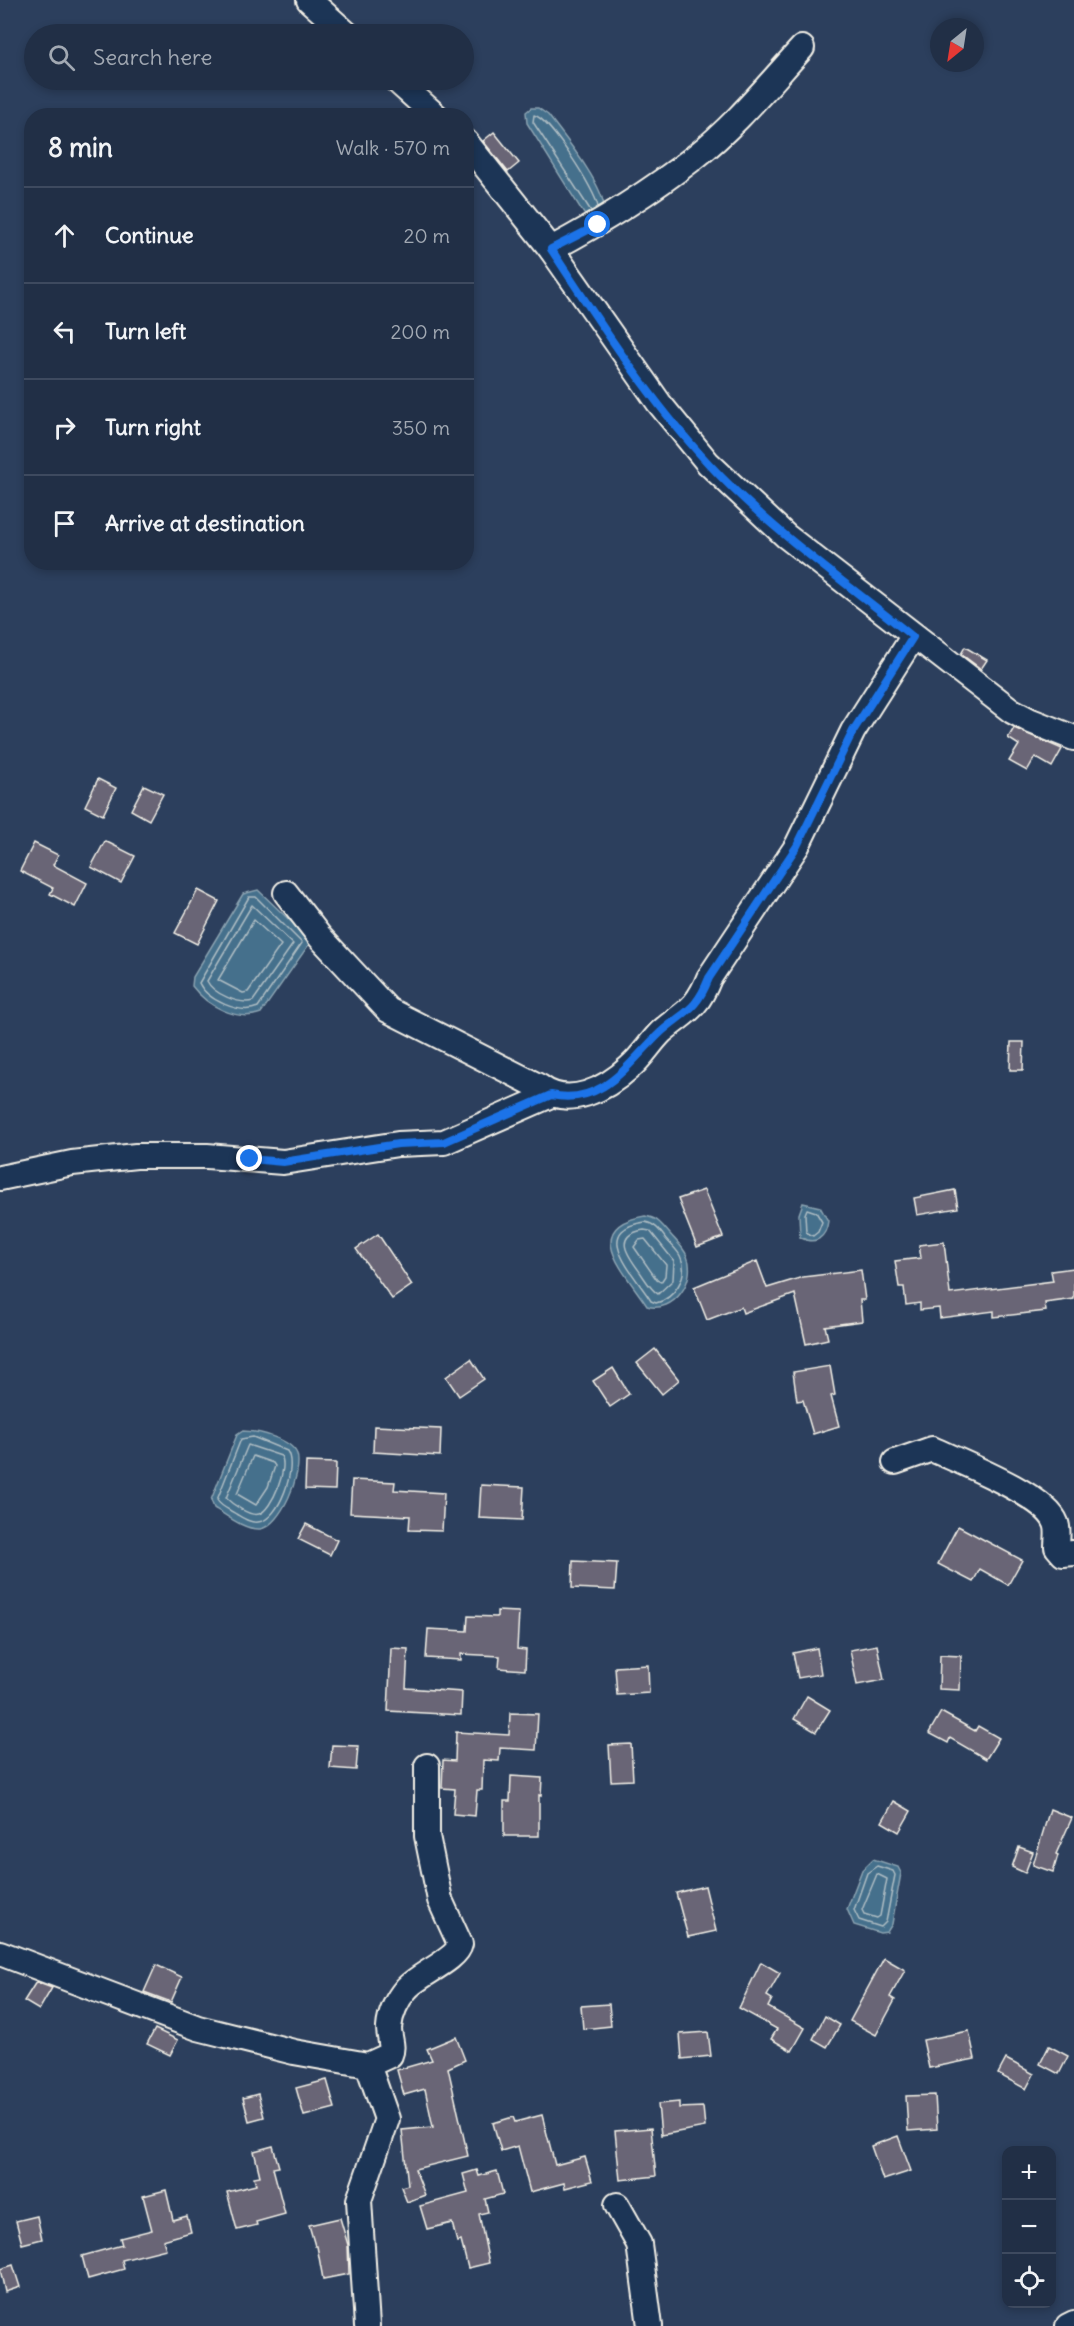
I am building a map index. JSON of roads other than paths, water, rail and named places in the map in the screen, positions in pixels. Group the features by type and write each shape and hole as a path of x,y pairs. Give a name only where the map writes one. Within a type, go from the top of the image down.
{"street":[{"path":"309,0 336,24"},
{"path":"551,249 598,225 696,156 750,105 802,48"},
{"path":"407,90 427,108"},
{"path":"474,152 551,249 652,394 708,463 786,536 913,637 1012,711 1074,738"},
{"path":"286,893 321,938 388,1010 540,1087 551,1095 566,1098 592,1093 630,1067 661,1032 693,1008 702,997 709,978 797,846 853,731 913,637"},
{"path":"0,1178 72,1163 136,1156 207,1155 283,1162 398,1144 444,1142 551,1095"},
{"path":"895,1462 932,1449 1020,1490 1049,1512 1057,1524 1057,1547 1063,1554 1074,1553"},
{"path":"0,1953 198,2028 294,2052 368,2065 390,2055 393,2050 389,2028 394,2006 406,1988 459,1949 458,1937 440,1900 427,1836 427,1766"},
{"path":"366,2326 359,2200 387,2119 368,2065"},
{"path":"617,2205 639,2244 650,2326"},
{"path":"1068,2326 1074,2323"}],"water":[{"path":"531,108 538,108 548,115 591,174 598,187 604,209 594,219 584,214 527,123 526,112"},
{"path":"258,890 305,935 310,943 261,1013 233,1014 214,1006 198,993 192,986 193,977 243,894"},
{"path":"803,1203 820,1207 828,1221 825,1232 819,1239 810,1241 800,1237 799,1214"},
{"path":"645,1216 656,1220 664,1227 684,1250 689,1265 689,1275 681,1293 666,1305 657,1307 647,1306 621,1268 611,1242 614,1231 625,1222"},
{"path":"243,1431 257,1432 281,1440 297,1454 297,1473 289,1498 275,1519 268,1526 260,1529 236,1522 214,1508 211,1500 237,1435"},
{"path":"873,1859 898,1867 901,1873 892,1924 887,1932 880,1933 854,1925 847,1909 862,1870"}]}
